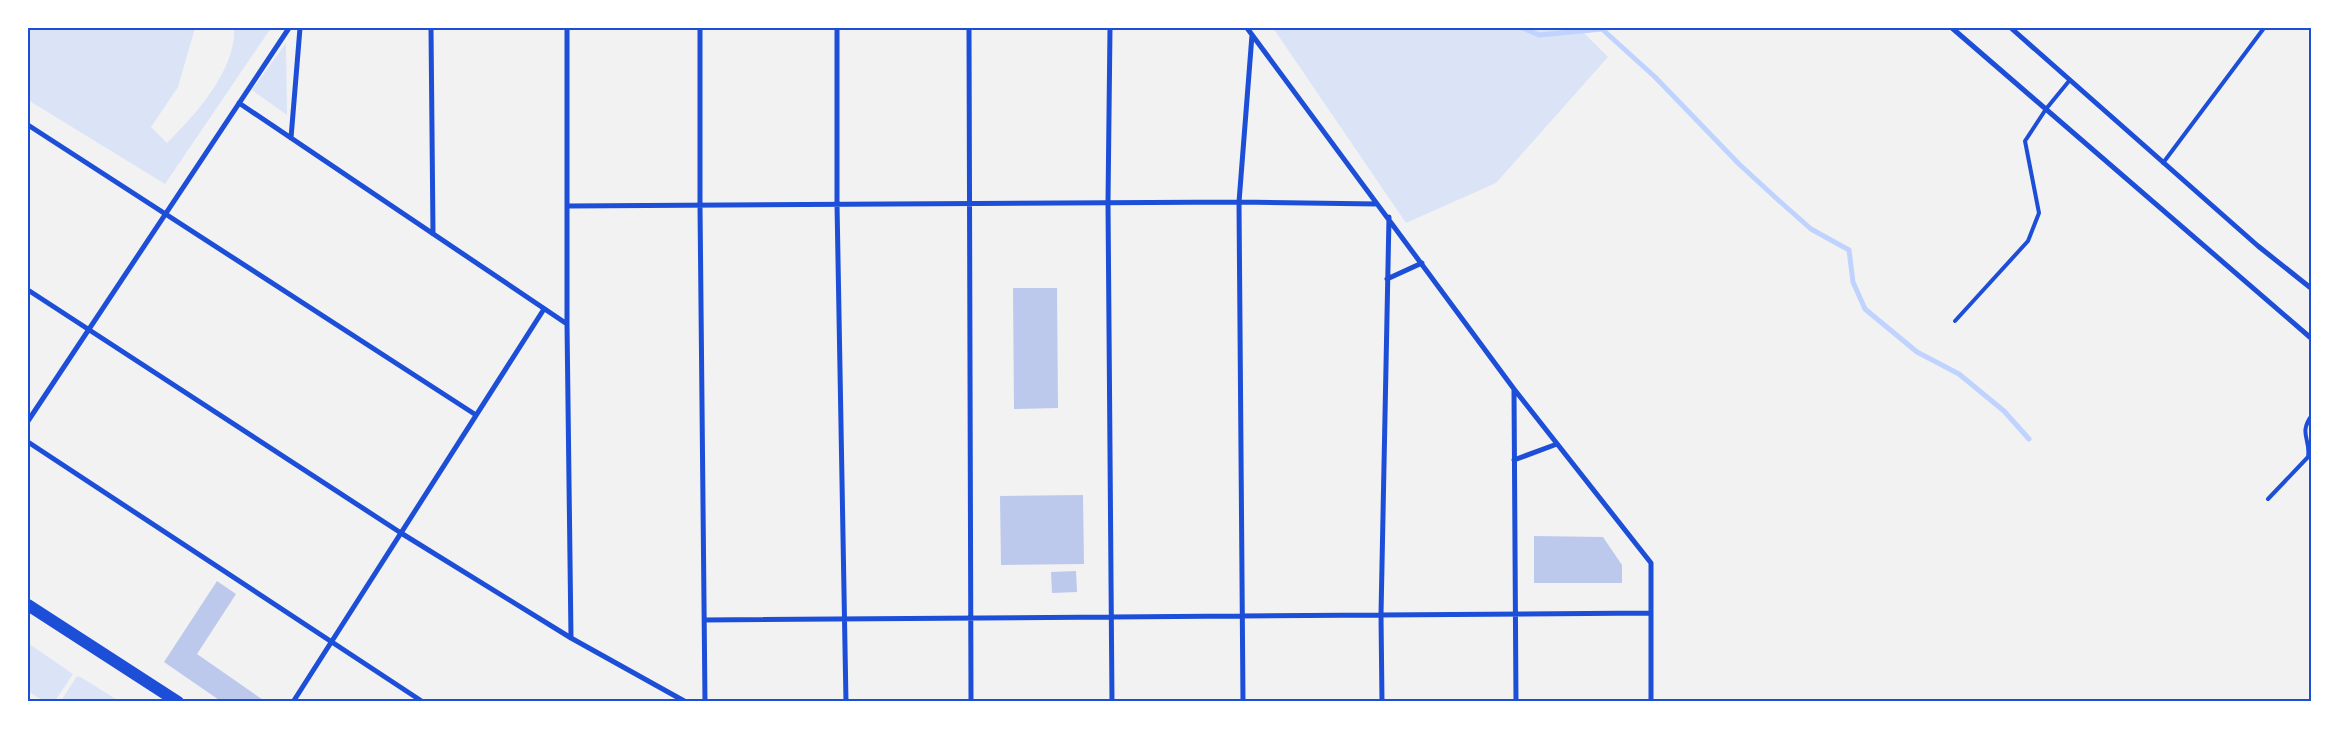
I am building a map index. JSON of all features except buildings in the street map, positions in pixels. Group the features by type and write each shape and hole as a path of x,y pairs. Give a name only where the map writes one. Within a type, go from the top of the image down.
{"main road":[{"path":"28,604 178,702"}],"street":[{"path":"28,421 289,28"},
{"path":"291,138 300,28"},
{"path":"430,28 433,234"},
{"path":"567,28 567,324 571,638"},
{"path":"700,28 705,702"},
{"path":"838,28 837,204 846,702"},
{"path":"969,28 971,702"},
{"path":"1110,28 1108,202 1112,702"},
{"path":"1246,28 1377,204 1389,217 1514,389 1651,563 1651,702"},
{"path":"1952,28 2312,339"},
{"path":"2011,28 2258,246 2312,289"},
{"path":"1244,702 1239,202 1252,35"},
{"path":"239,103 567,324"},
{"path":"28,125 476,415"},
{"path":"568,206 1108,202 1377,204"},
{"path":"1382,702 1381,615 1389,217"},
{"path":"1387,279 1422,263"},
{"path":"28,290 401,533 571,638 686,702"},
{"path":"293,702 544,309"},
{"path":"1514,389 1516,702"},
{"path":"28,442 423,702"},
{"path":"1514,460 1557,444"},
{"path":"704,620 1650,613"}],"lane":[{"path":"2163,163 2264,28"},
{"path":"1955,321 2028,241 2039,213 2026,141 2046,109 2069,81"},
{"path":"2268,499 2308,457 2310,450 2304,432 2307,422 2312,416"}],"shaded area":[{"path":"28,28 195,28 178,87 151,127 167,143 190,119 221,75 233,44 234,28 271,28 165,184 28,100"},
{"path":"1273,28 1579,28 1608,57 1496,183 1406,223"},
{"path":"286,43 287,115 252,90"},
{"path":"28,643 73,674 55,701 43,701 28,691"},
{"path":"77,676 82,678 119,701 61,701"}],"waterway":[{"path":"1523,28 1539,35 1602,29 1655,77 1739,164 1776,198 1811,229 1849,250 1853,282 1865,309 1917,352 1959,374 2004,411 2029,439"}]}
